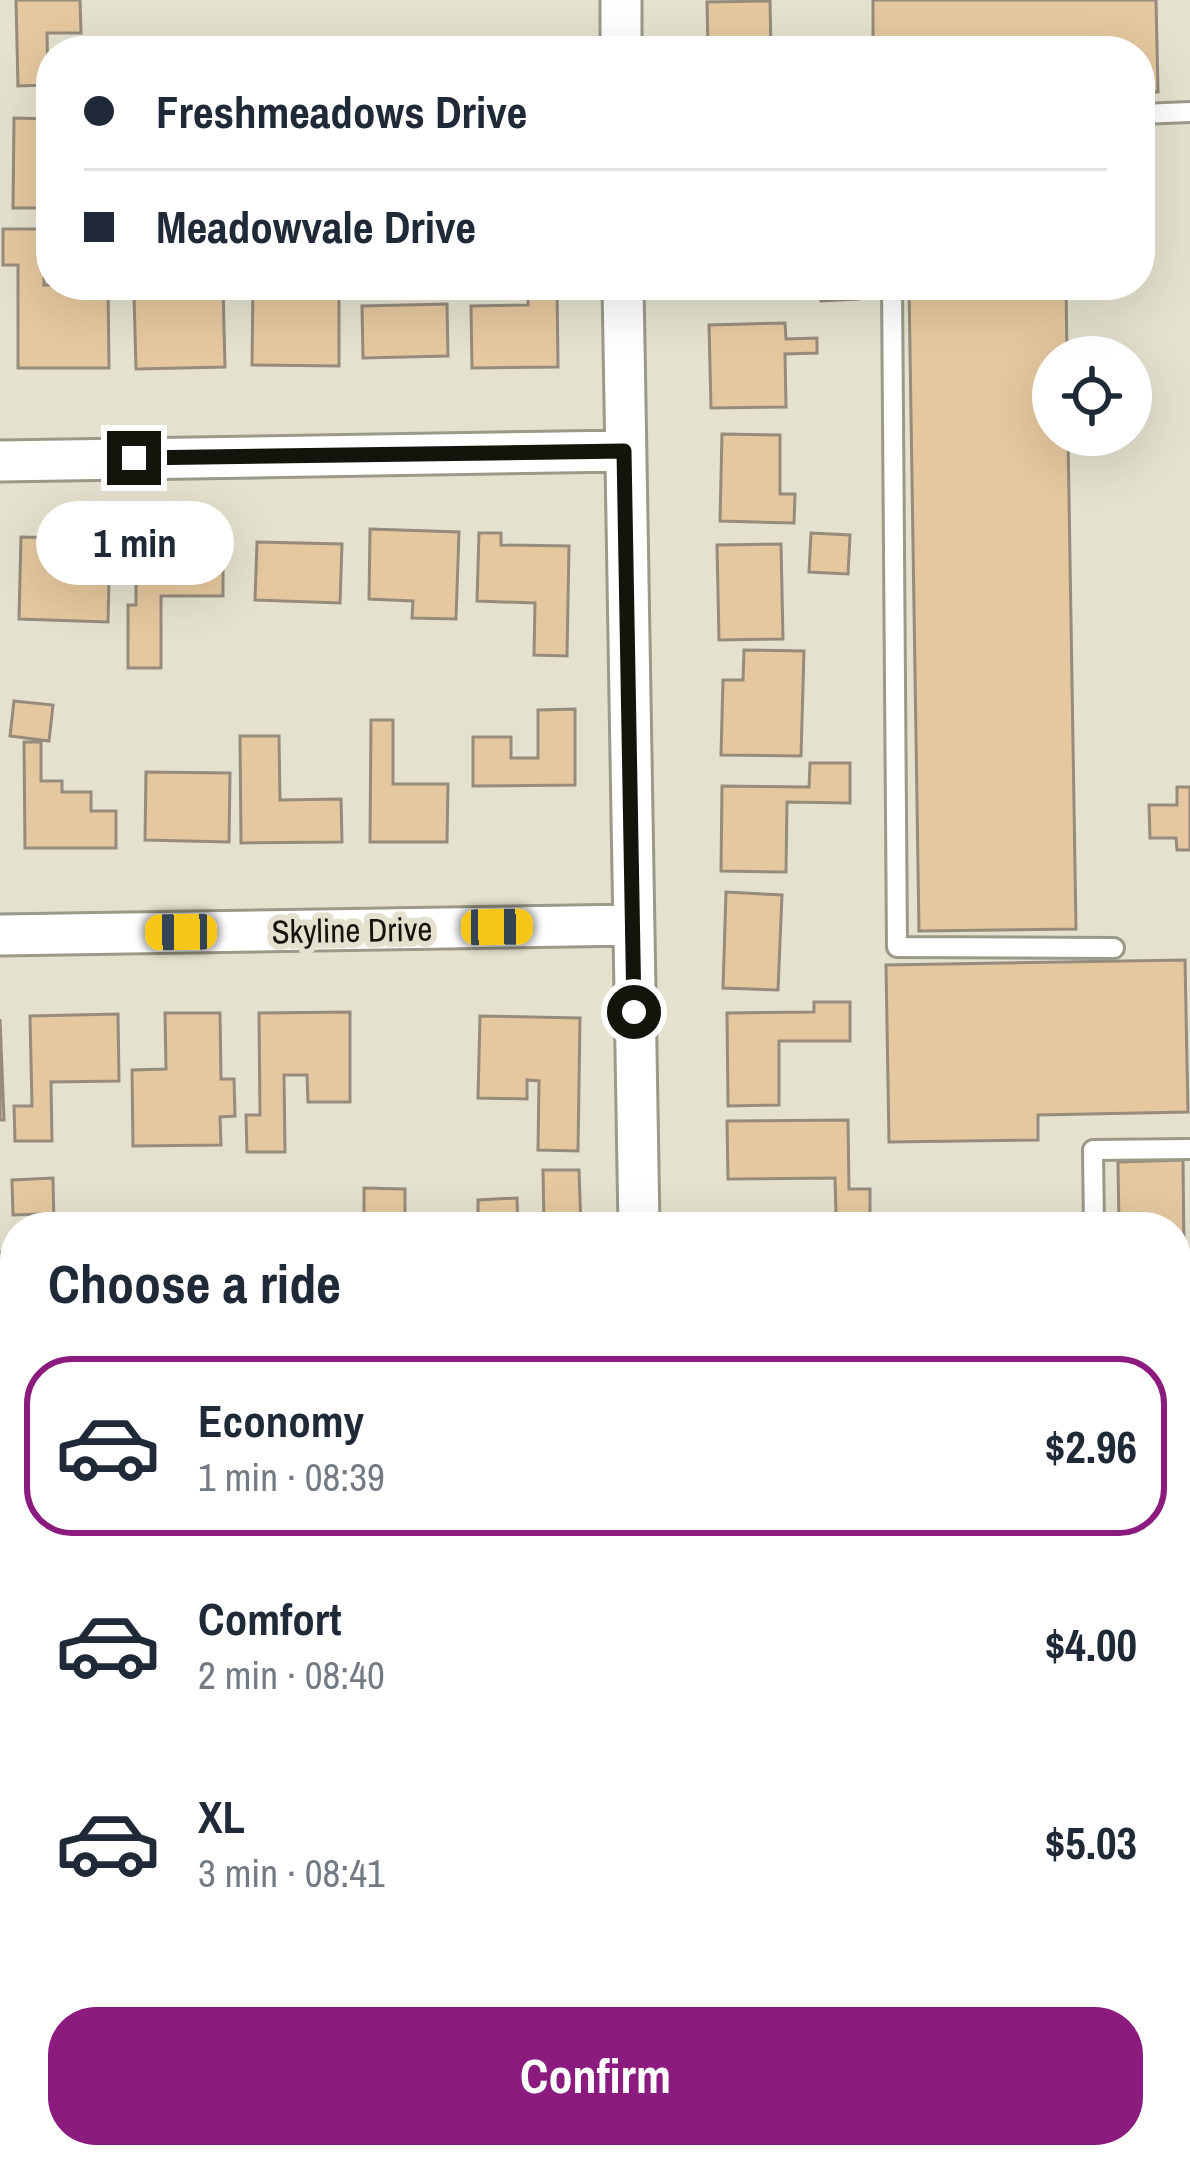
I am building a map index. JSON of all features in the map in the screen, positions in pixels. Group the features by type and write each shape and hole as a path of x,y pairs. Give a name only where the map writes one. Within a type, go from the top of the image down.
{"street":[{"path":"621,0 621,36"},
{"path":"623,300 639,1212"},
{"path":"0,460 624,451"},
{"name":"Skyline Drive","path":"0,935 633,926"}],"lane":[{"path":"1155,113 1190,112"},
{"path":"892,300 897,947 1114,948"},
{"path":"1094,1212 1093,1150 1190,1149"}],"building":[{"path":"16,0 80,0 81,33 36,36 36,85 18,86"},
{"path":"873,0 1156,0 1158,92 1155,36 873,36"},
{"path":"770,1 771,36 708,36 707,2"},
{"path":"14,118 36,119 36,208 13,208"},
{"path":"3,229 36,229 36,300 108,300 109,368 18,368 18,265 3,265"},
{"path":"134,300 223,300 225,367 136,369"},
{"path":"253,300 339,300 339,366 252,365"},
{"path":"528,300 557,300 558,367 472,368 471,306 528,305"},
{"path":"909,300 1066,300 1067,336 1032,336 1032,456 1068,456 1076,929 919,931"},
{"path":"447,304 448,356 363,358 362,306"},
{"path":"785,323 786,339 817,338 817,353 785,354 786,407 711,408 709,325"},
{"path":"722,434 780,435 780,494 795,494 794,523 720,521"},
{"path":"370,529 459,532 456,619 412,618 413,601 369,599"},
{"path":"479,533 501,533 501,545 569,546 567,656 534,655 535,603 477,601"},
{"path":"811,533 850,535 848,574 809,572"},
{"path":"21,537 110,539 108,622 19,619"},
{"path":"143,541 223,541 223,596 161,596 161,668 128,668 128,605 136,605 136,566 143,566"},
{"path":"257,542 342,544 340,603 255,600"},
{"path":"781,544 783,639 719,640 717,545"},
{"path":"744,650 804,651 801,756 721,755 723,680 743,680"},
{"path":"14,701 53,705 49,741 10,736"},
{"path":"575,709 575,785 473,786 473,737 511,737 511,758 538,758 538,710"},
{"path":"371,720 393,720 393,784 448,784 447,842 370,842"},
{"path":"240,736 279,736 280,800 341,799 342,842 241,843"},
{"path":"24,742 41,742 41,781 62,781 62,792 91,792 91,811 116,811 116,848 25,848"},
{"path":"810,763 850,763 850,803 787,802 786,872 721,871 722,786 809,787"},
{"path":"146,772 230,773 229,842 145,840"},
{"path":"1177,787 1190,787 1190,850 1177,850 1176,838 1150,838 1149,805 1177,805"},
{"path":"726,892 782,895 778,990 723,988"},
{"path":"1185,960 1188,1112 1038,1115 1038,1140 889,1142 886,965"},
{"path":"814,1002 850,1002 850,1041 779,1041 779,1105 728,1106 727,1013 814,1012"},
{"path":"350,1012 350,1102 308,1102 307,1075 284,1075 285,1152 247,1152 246,1115 260,1115 259,1013"},
{"path":"165,1013 220,1013 221,1079 234,1079 235,1116 220,1117 221,1145 133,1146 132,1070 166,1069"},
{"path":"118,1014 119,1081 51,1082 52,1141 15,1141 14,1106 32,1106 30,1016"},
{"path":"480,1016 580,1018 578,1151 538,1150 539,1081 527,1080 527,1099 478,1098"},
{"path":"0,1019 4,1120 0,1120"},
{"path":"848,1120 849,1189 870,1189 870,1212 836,1212 835,1178 728,1179 727,1121"},
{"path":"1183,1160 1184,1212 1119,1212 1118,1162"},
{"path":"543,1170 579,1170 580,1212 544,1212"},
{"path":"53,1178 54,1212 13,1212 12,1180"},
{"path":"364,1188 405,1189 405,1212 364,1212"},
{"path":"517,1198 517,1212 478,1212 478,1200"}],"route":[{"path":"134,458 624,451 634,1012"}]}
